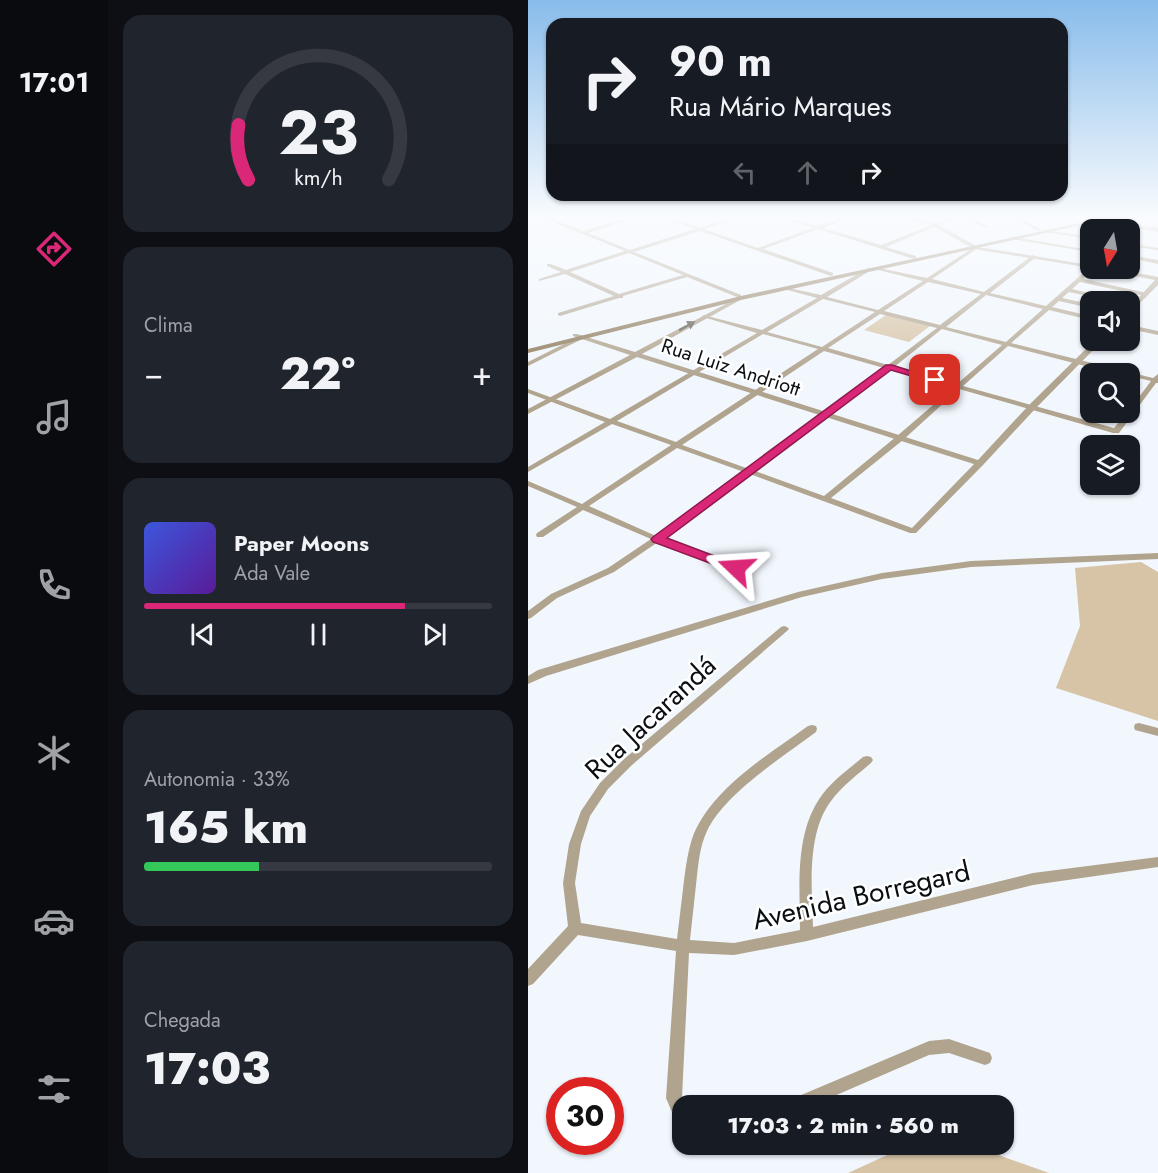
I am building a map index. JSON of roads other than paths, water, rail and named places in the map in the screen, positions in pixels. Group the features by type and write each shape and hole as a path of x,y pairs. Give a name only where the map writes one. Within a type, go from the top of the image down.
{"main road":[{"path":"528,349 847,271"},
{"path":"740,297 864,271"}],"street":[{"path":"563,271 621,297"},
{"path":"541,280 570,271"},
{"path":"677,271 740,297"},
{"path":"822,271 831,274"},
{"path":"528,470 869,271"},
{"path":"881,271 1080,316"},
{"path":"540,535 940,271"},
{"path":"528,616 554,596 611,570 657,539 827,415 1014,271"},
{"path":"560,314 688,275"},
{"path":"1140,276 1158,280"},
{"path":"825,499 900,438 1079,280 1145,294"},
{"path":"1140,297 1158,280"},
{"path":"786,288 1082,363"},
{"path":"1069,290 1080,292"},
{"path":"528,412 740,297"},
{"path":"1058,299 1080,304"},
{"path":"705,316 1116,431 1157,379 1140,376"},
{"path":"1140,329 1158,333"},
{"path":"528,364 579,336"},
{"name":"Rua Luiz Andriott","path":"579,336 980,464"},
{"path":"528,391 913,531 1089,351"},
{"path":"528,483 657,539 736,568"},
{"path":"528,680 542,673 801,594 882,576 971,564 1158,556"},
{"name":"Rua Jacarandá","path":"575,928 569,883 575,844 585,814 604,786 628,762 784,629"},
{"path":"1139,727 1158,732"},
{"path":"674,1095 681,946 694,854 704,824 741,783 812,729"},
{"path":"807,935 807,849 812,824 822,805 837,785 867,760"},
{"name":"Avenida Borregard","path":"575,928 681,946 734,949 807,935 1033,879 1158,862"},
{"path":"528,979 575,928"},
{"path":"818,1095 929,1048 949,1046 985,1058"}]}
